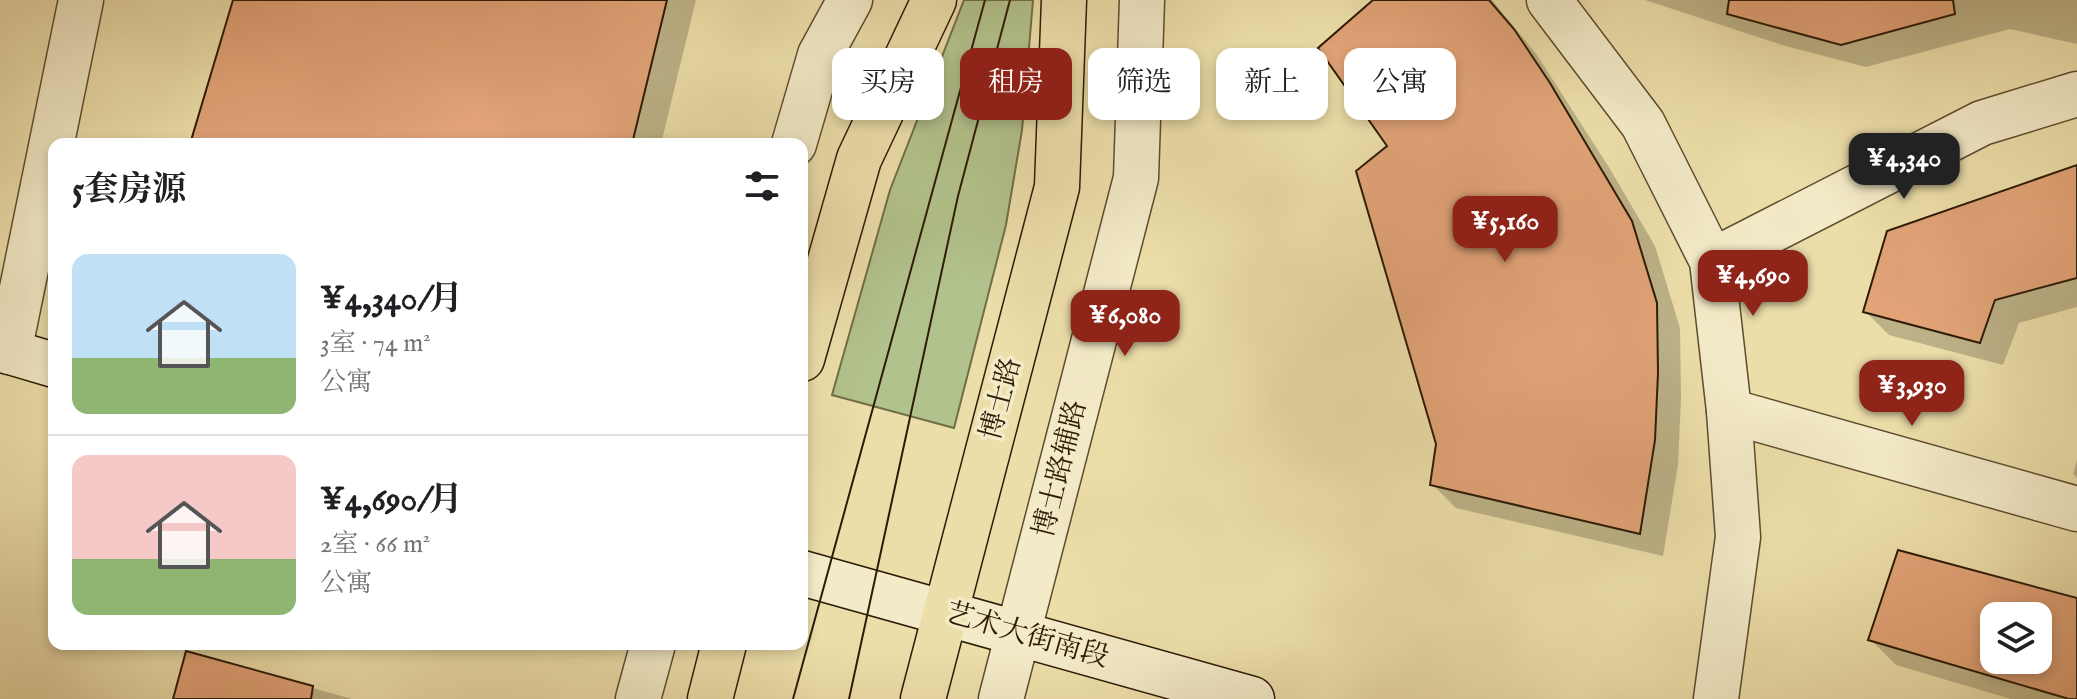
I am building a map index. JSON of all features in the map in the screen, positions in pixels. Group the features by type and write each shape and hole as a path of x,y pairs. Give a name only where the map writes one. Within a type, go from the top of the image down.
{"main road":[{"path":"808,338 859,159 934,0"},
{"name":"博士路","path":"923,699 1057,187 1064,0"},
{"path":"710,699 722,650"}],"street":[{"path":"51,138 81,0"},
{"path":"796,138 820,55 850,0"},
{"name":"博士路辅路","path":"1001,699 1136,178 1142,0"},
{"path":"1549,0 1643,124 1712,261 1729,411 1738,537 1716,699"},
{"path":"1712,261 1982,123 2077,94"},
{"path":"48,152 5,351 48,363"},
{"path":"1729,411 2077,509"},
{"name":"艺术大街南段","path":"808,575 1252,699"},
{"path":"638,699 651,650"}],"green space":[{"path":"964,0 1033,0 1029,48 960,48 960,120 1023,120 1006,225 954,428 832,395 890,190 917,120 944,120 944,51"}],"building":[{"path":"233,0 667,0 633,138 192,138"},
{"path":"1373,0 1489,0 1514,29 1550,83 1632,221 1657,303 1655,440 1640,534 1430,485 1436,444 1356,171 1387,146 1369,120 1456,120 1456,48 1344,48 1344,85 1328,62 1328,48 1318,48"},
{"path":"1729,0 1953,0 1955,14 1841,45 1727,14"},
{"path":"2077,165 2077,278 1995,300 1980,343 1863,312 1887,231"},
{"path":"1898,550 2077,598 2077,699 1984,674 2052,674 2052,602 1980,602 1980,673 1868,640"},
{"path":"186,651 313,686 311,699 173,699"}],"tram line":[{"path":"808,644 985,0"},
{"path":"849,699 958,196 1010,0"},
{"path":"793,699 806,650"}]}
